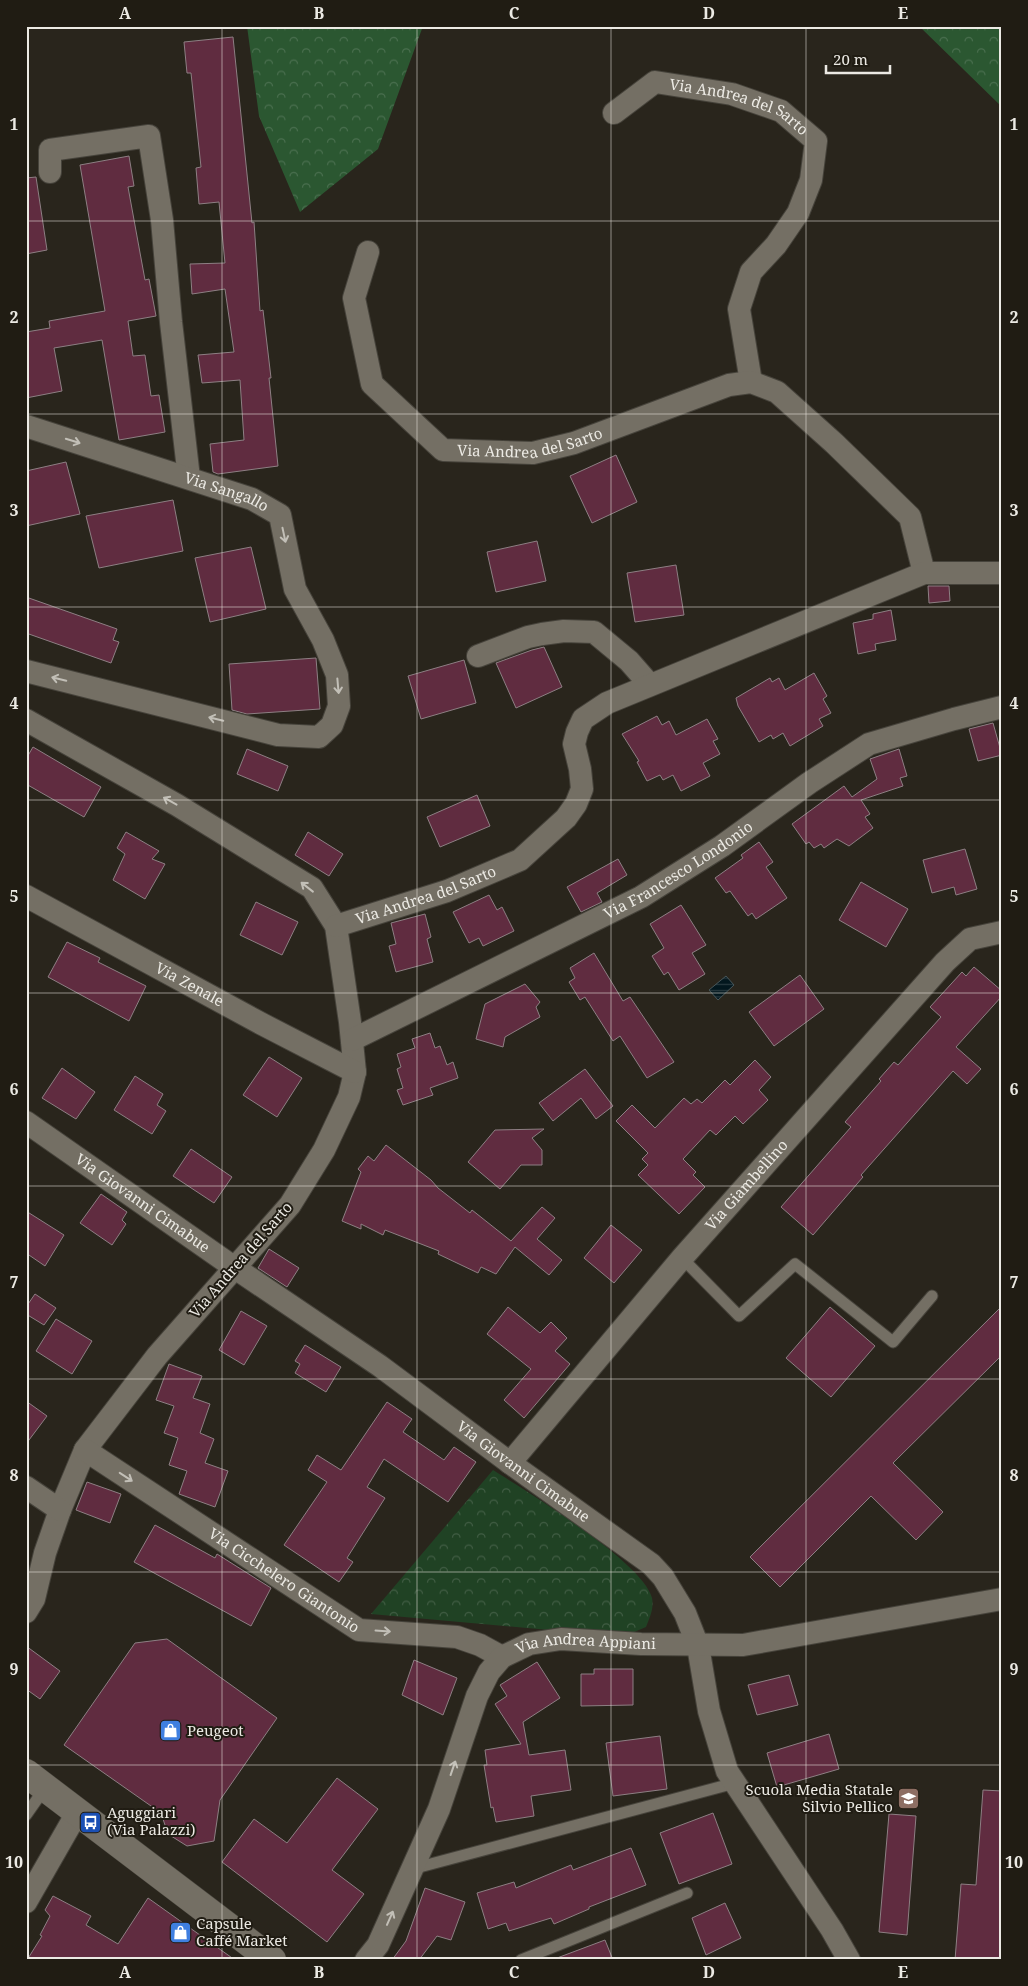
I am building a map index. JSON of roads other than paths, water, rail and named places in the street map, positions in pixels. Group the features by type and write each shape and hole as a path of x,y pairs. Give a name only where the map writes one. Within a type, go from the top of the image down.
{"main road":[{"path":"36,1780 270,1959"}],"street":[{"name":"Via Andrea del Sarto","path":"368,252 354,298 372,384 443,450 532,453 574,443 729,385 751,382 740,309 752,272 776,245 798,212 811,180 816,140 781,111 732,94 656,82 614,113"},
{"name":"Via Sangallo","path":"26,671 278,735 319,737 332,724 339,706 337,675 323,640 295,589 280,515 252,499 189,478 171,322 162,220 149,136 50,150 50,172"},
{"path":"751,382 777,392 834,443 910,517 924,573"},
{"path":"26,426 189,478"},
{"name":"Via Andrea del Sarto","path":"26,1612 34,1599 45,1553 60,1510 85,1450 157,1356 290,1205 324,1150 349,1097 355,1072 336,926 448,891 520,860 566,818 576,804 582,789 580,769 574,744 576,732 583,719 607,704 924,573 1002,573"},
{"path":"478,656 542,634 564,631 594,632 629,661 650,685"},
{"name":"Via Francesco Londonio","path":"352,1040 641,897 722,846 808,784 869,744 954,719 1002,708"},
{"path":"26,720 177,805 312,888 336,926"},
{"name":"Via Zenale","path":"26,896 245,1015 355,1072"},
{"name":"Via Giambellino","path":"510,1463 682,1258 945,962 970,939 1002,932"},
{"name":"Via Giovanni Cimabue","path":"26,1122 235,1268 380,1366 510,1463 651,1564 662,1577 685,1613 698,1646 709,1711 727,1771 832,1930 849,1960"},
{"name":"Via Cicchelero Giantonio","path":"85,1450 359,1630 457,1637 480,1645 502,1657"},
{"path":"26,1487 60,1510"},
{"name":"Via Andrea Appiani","path":"366,1960 378,1945 439,1809 477,1696 489,1672 502,1657 529,1644 561,1639 698,1646 742,1645 1002,1599"},
{"path":"26,1902 77,1813"}],"lane":[{"path":"682,1258 739,1316 795,1264 893,1342 932,1296"},
{"path":"26,1814 36,1780"},
{"path":"412,1869 735,1783"},
{"path":"521,1960 686,1893"}],"water":[{"path":"726,976 734,985 718,1000 709,990"}],"place":[{"name":"Peugeot","path":"171,1731"},
{"name":"Scuola Media Statale Silvio Pellico","path":"909,1799"},
{"name":"Aguggiari (Via Palazzi)","path":"91,1822"},
{"name":"Capsule Caffé Market","path":"180,1933"}]}
